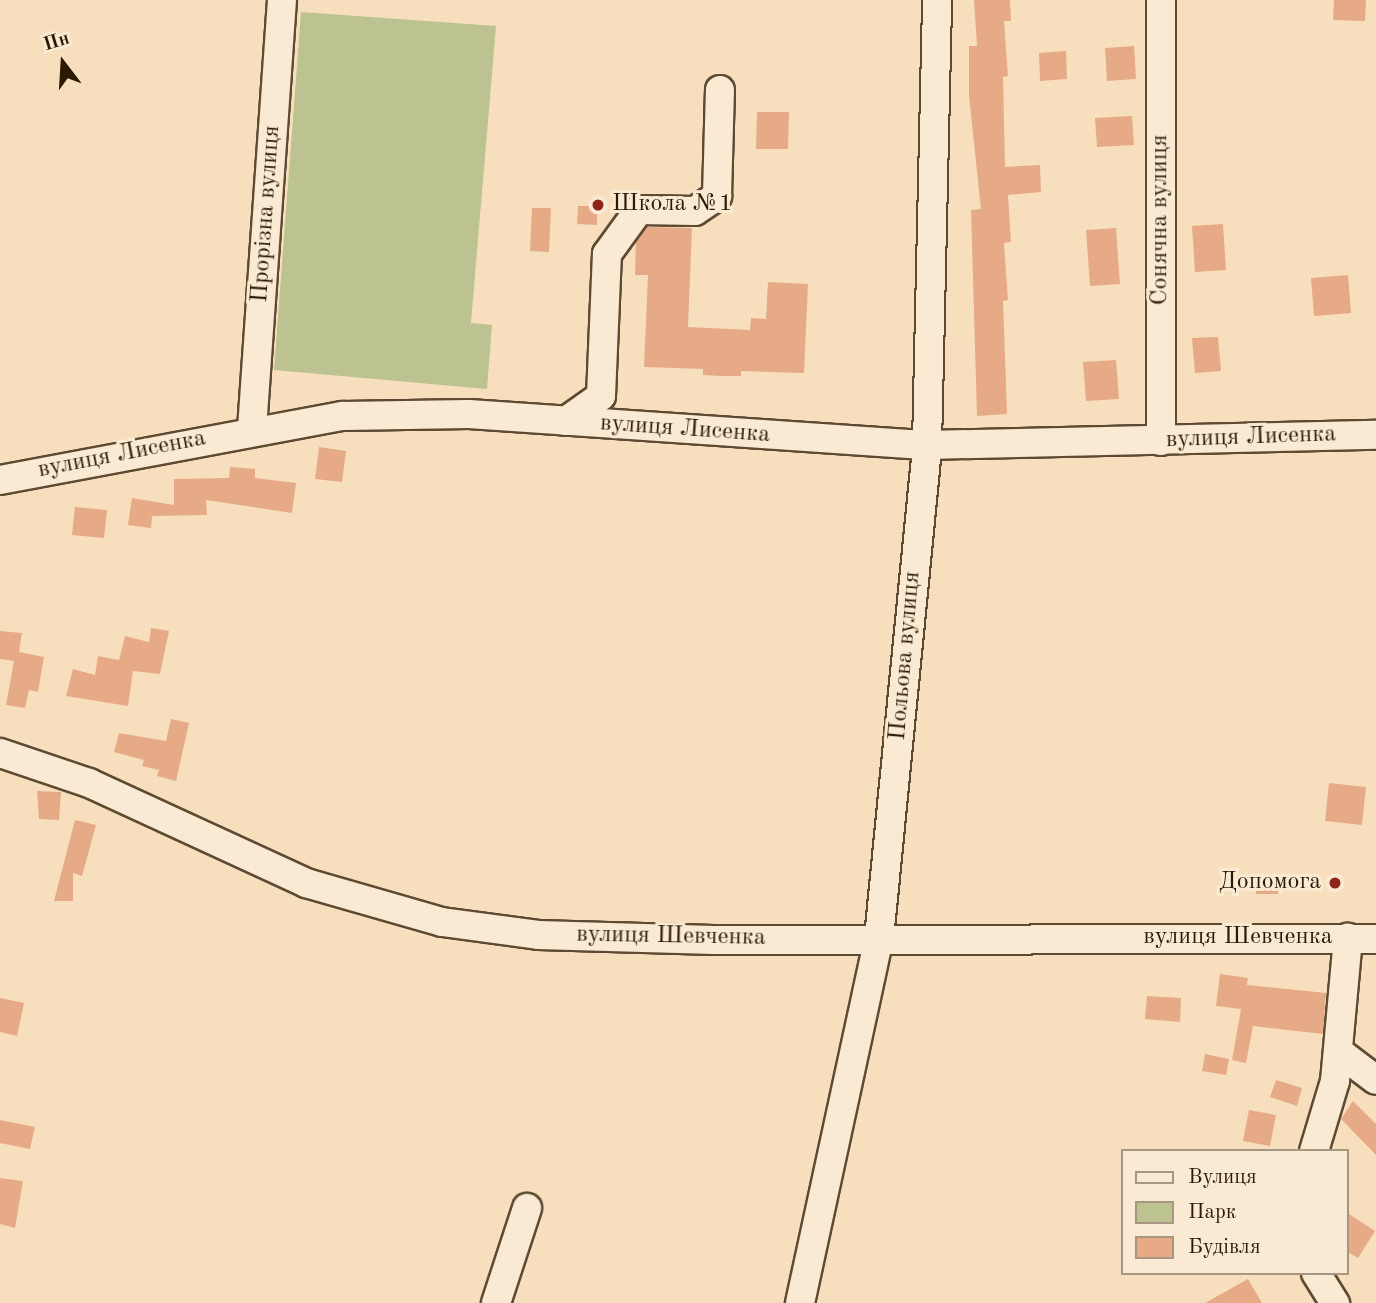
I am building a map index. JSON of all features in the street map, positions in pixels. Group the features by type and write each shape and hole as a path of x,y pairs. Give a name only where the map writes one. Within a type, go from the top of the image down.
{"street":[{"name":"Прорізна вулиця","path":"252,429 282,0"},
{"name":"Польова вулиця","path":"800,1303 879,938 927,445 937,0"},
{"name":"Сонячна вулиця","path":"1161,0 1161,440"},
{"path":"566,421 601,396 607,254 639,210 695,211 717,196 720,90"},
{"name":"вулиця Лисенка","path":"0,480 252,429 343,415 469,414 927,445 1376,435"},
{"name":"вулиця Шевченка","path":"0,753 89,783 306,883 442,922 538,934 1376,939"},
{"path":"1315,1149 1339,1052 1348,938"},
{"path":"1339,1052 1376,1080"},
{"path":"496,1303 527,1208"},
{"path":"1316,1275 1335,1303"}],"green space":[{"path":"301,12 496,26 471,323 492,325 487,389 274,370"}],"building":[{"path":"974,0 1010,0 1011,21 1004,21 1008,76 1003,77 1005,167 1040,165 1041,192 1008,195 1011,242 1004,243 1008,300 1003,301 1007,414 977,416 971,210 981,209 969,96 969,46 977,46"},
{"path":"1334,0 1366,0 1365,21 1333,20"},
{"path":"1134,46 1136,79 1107,81 1105,48"},
{"path":"1066,51 1067,79 1040,81 1039,53"},
{"path":"757,112 789,112 788,149 756,149"},
{"path":"1132,116 1134,145 1097,147 1095,118"},
{"path":"578,206 597,206 597,225 577,224"},
{"path":"532,208 551,208 549,252 530,251"},
{"path":"1223,224 1226,270 1195,272 1192,226"},
{"path":"647,227 692,228 688,327 750,330 751,318 766,319 768,282 808,284 804,373 741,371 741,376 722,376 703,375 703,369 644,367 648,275 635,275 636,242"},
{"path":"1116,228 1120,284 1090,286 1086,230"},
{"path":"1348,275 1351,313 1314,316 1311,278"},
{"path":"1218,337 1221,371 1195,373 1192,338"},
{"path":"1116,360 1119,399 1086,401 1083,362"},
{"path":"319,447 346,451 342,482 315,479"},
{"path":"230,467 255,469 255,478 296,483 292,513 206,500 207,515 152,516 151,528 128,525 132,498 174,505 174,479 229,478"},
{"path":"75,507 107,510 104,538 72,535"},
{"path":"151,628 169,631 160,674 133,671 128,706 66,696 73,669 95,675 98,656 119,660 125,636 149,642"},
{"path":"0,631 22,633 19,652 44,657 38,692 29,690 25,708 6,705 14,661 0,659"},
{"path":"171,719 189,723 176,781 157,776 159,770 142,766 144,760 114,752 119,733 166,741"},
{"path":"1329,783 1366,787 1362,825 1325,821"},
{"path":"37,791 61,792 59,820 39,819"},
{"path":"75,820 96,825 82,876 73,873 73,901 54,901"},
{"path":"1256,876 1278,876 1278,894 1256,894"},
{"path":"1220,974 1248,978 1247,985 1326,993 1323,1034 1253,1026 1246,1063 1232,1060 1241,1009 1216,1006"},
{"path":"1147,996 1181,998 1180,1022 1145,1019"},
{"path":"0,998 24,1003 17,1036 0,1032"},
{"path":"1205,1054 1229,1059 1226,1075 1202,1071"},
{"path":"1276,1080 1302,1088 1297,1106 1270,1097"},
{"path":"1353,1101 1376,1124 1376,1155 1341,1119"},
{"path":"1249,1110 1276,1115 1270,1146 1243,1141"},
{"path":"0,1120 35,1127 30,1149 0,1143"},
{"path":"0,1178 23,1181 15,1228 0,1224"},
{"path":"1348,1213 1375,1231 1358,1258 1348,1252"},
{"path":"1248,1279 1262,1303 1205,1303"}],"place":[{"name":"Школа №1","path":"598,205"},
{"name":"Допомога","path":"1335,883"}]}
